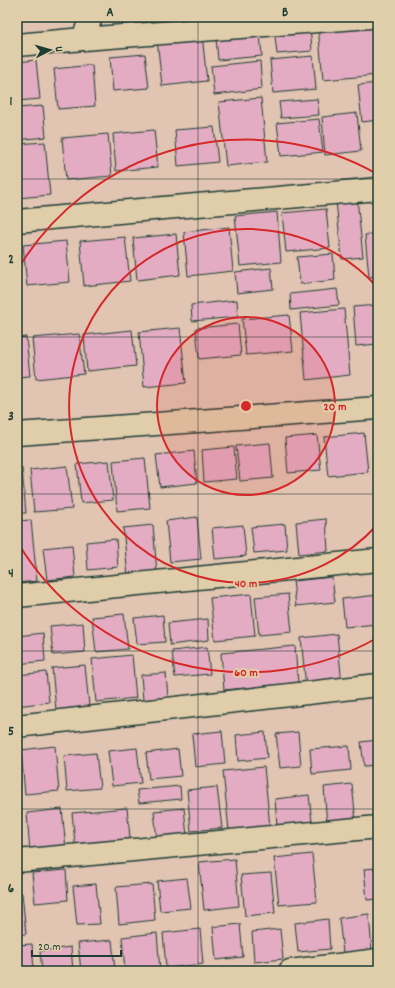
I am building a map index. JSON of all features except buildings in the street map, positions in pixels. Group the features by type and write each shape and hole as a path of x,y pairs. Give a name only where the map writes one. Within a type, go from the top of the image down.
{"street":[{"path":"83,39 91,17"},
{"path":"17,45 370,17"},
{"path":"17,220 378,189"},
{"path":"17,434 378,408"},
{"path":"17,596 378,560"},
{"path":"17,726 378,685"},
{"path":"17,861 378,827"},
{"path":"290,971 378,960"}]}
